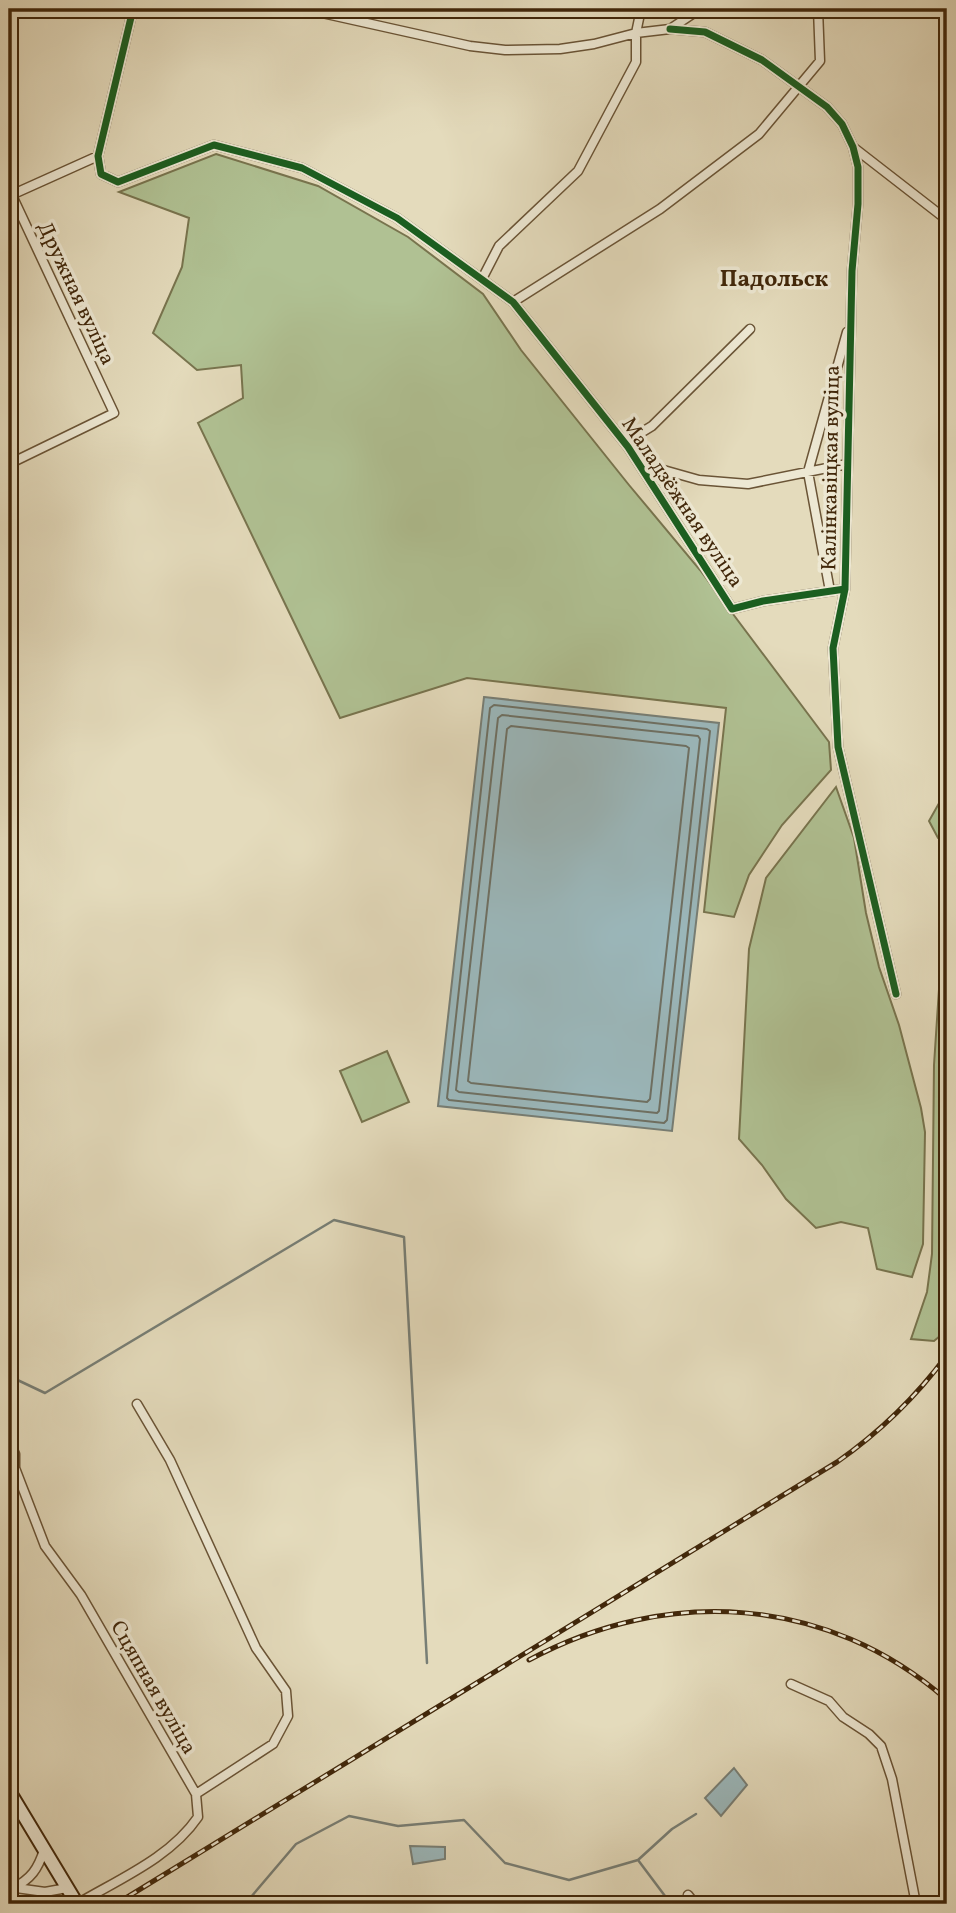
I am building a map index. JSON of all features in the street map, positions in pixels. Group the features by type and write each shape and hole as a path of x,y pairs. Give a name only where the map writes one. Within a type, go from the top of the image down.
{"main road":[{"path":"9,1791 77,1904"}],"street":[{"path":"10,193 98,156 132,9"},
{"name":"Калінкавіцкая вуліца","path":"304,9 339,13 470,46 505,50 560,49 594,44 636,33 670,29 705,32 762,61 827,107 842,124 853,147 858,167 858,204 852,271 845,589 833,648 838,747 896,994"},
{"path":"482,279 499,246 578,171 636,62 636,33 641,9"},
{"path":"670,29 699,9"},
{"path":"513,302 660,209 759,134 820,61 818,9"},
{"name":"Маладзёжная вуліца","path":"98,156 101,173 118,182 214,145 302,168 397,218 513,302 621,437 732,609 763,601 830,591"},
{"name":"Калінкавіцкая вуліца","path":"853,147 947,220"},
{"name":"Дружная вуліца","path":"9,464 114,413 10,193"},
{"path":"845,589 830,591 807,472 851,318"},
{"path":"621,437 634,437 652,426 750,329"},
{"path":"628,447 660,469 699,480 748,484 847,464"},
{"path":"77,1904 160,1856 187,1833 198,1817 196,1794 273,1744 288,1716 286,1691 257,1648 170,1460 137,1404"},
{"name":"Сцяпная вуліца","path":"9,1441 15,1454 15,1468 45,1545 81,1595 196,1794"},
{"path":"791,1684 829,1701 844,1717 881,1746 892,1779 916,1904"},
{"path":"11,1887 26,1882 39,1867 44,1850"},
{"path":"11,1887 45,1892 67,1888"},
{"path":"688,1895 695,1904"}],"green space":[{"path":"216,154 318,186 408,237 483,294 521,350 700,570 829,742 831,770 782,825 749,875 734,917 704,912 726,708 467,678 340,718 198,423 243,398 241,365 197,370 153,333 182,267 189,218 119,192"},
{"path":"836,787 854,838 866,913 879,967 899,1025 925,1132 923,1244 912,1277 877,1269 868,1228 841,1222 816,1228 786,1199 739,1139 749,949 766,878"},
{"path":"947,789 947,841 938,838 929,821"},
{"path":"947,925 947,1330 934,1341 911,1339 927,1292 932,1254 934,1065"},
{"path":"387,1051 409,1102 362,1122 340,1071"}],"water":[{"path":"484,697 719,723 672,1131 438,1106"},
{"path":"734,1768 747,1785 721,1816 705,1798"},
{"path":"410,1846 445,1847 445,1859 413,1864"}],"waterway":[{"path":"9,1376 45,1393 334,1220 404,1237 427,1663"},
{"path":"245,1904 296,1844 349,1816 398,1826 464,1820 505,1863 569,1880 638,1860 672,1829 696,1814"},
{"path":"638,1860 671,1904"}],"railway":[{"path":"116,1904 837,1462 868,1439 896,1413 947,1355"},
{"path":"529,1660 582,1636 636,1620 690,1612 745,1613 798,1622 850,1639 900,1665 947,1700"}],"cycle path":[{"path":"133,9 98,156 101,174 118,182 214,145 302,168 397,218 513,302 628,447 732,609 763,601 845,589"},
{"path":"670,29 705,32 762,60 827,107 842,124 853,147 858,167 858,204 852,271 845,589 833,648 838,747 896,994"}],"district":[{"name":"Падольск","path":"774,278"}]}
